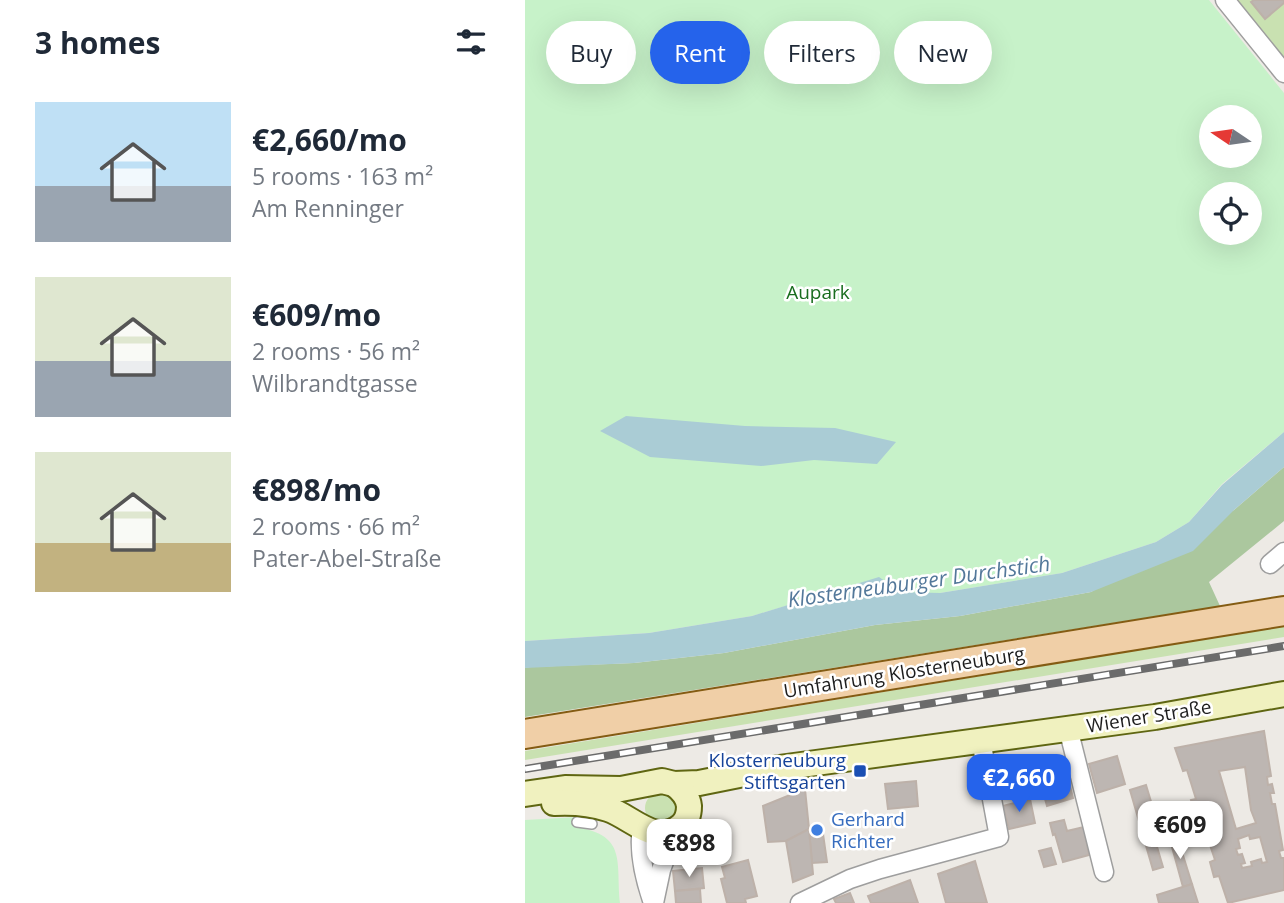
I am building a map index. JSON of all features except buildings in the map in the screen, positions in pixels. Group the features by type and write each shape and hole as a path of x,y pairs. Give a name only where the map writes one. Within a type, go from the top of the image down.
{"main road":[{"name":"Umfahrung Klosterneuburg","path":"525,734 1284,611"}],"street":[{"path":"1225,0 1284,73"},
{"name":"Wiener Straße","path":"525,794 565,788 621,789 663,781 674,784 699,783 764,770 1155,717 1284,694"},
{"path":"1068,728 1104,872"},
{"path":"800,903 850,879 999,836 981,740"},
{"name":"Wiener Straße","path":"682,823 725,788 764,770"},
{"path":"650,784 640,792 635,802 635,813 640,825 644,870 653,903"},
{"path":"653,903 661,870 682,823 688,800 674,784"},
{"path":"525,804 576,802 607,809 660,834 682,823"}],"lane":[{"path":"577,822 592,824"}],"green space":[{"name":"Aupark","path":"525,0 1209,0 1284,93 1284,432 1222,484 1189,522 1156,542 1062,573 940,593 829,593 752,616 649,633 525,641"},
{"path":"1238,0 1284,0 1284,58"},
{"path":"1284,467 1284,521 1209,582 1220,606 525,717 525,668 634,663 724,653 875,625 960,616 1091,592 1234,510"},
{"path":"1284,626 1284,637 525,760 525,751"},
{"path":"661,792 672,797 677,808 672,819 661,824 650,819 645,808 650,797"},
{"path":"578,817 577,827 593,831 612,844 618,863 620,903 525,903 525,820"}],"water":[{"path":"626,416 745,426 835,428 896,442 877,464 814,460 761,466 650,457 600,431"},
{"path":"1284,432 1284,467 1234,510 1193,551 1091,592 960,616 875,625 724,653 634,663 525,668 525,641 649,633 752,616 879,577 901,592 940,593 1062,573 1156,542 1189,522 1222,485"}],"railway":[{"path":"525,769 1284,646"}],"place":[{"name":"Klosterneuburg Stiftsgarten","path":"860,771"},
{"name":"Gerhard Richter","path":"817,830"}],"water label":[{"name":"Klosterneuburger Durchstich","path":"919,582"}]}
